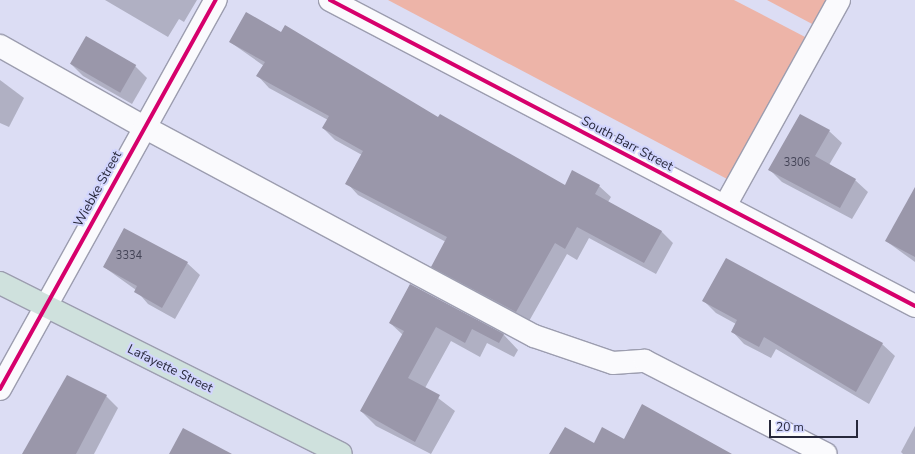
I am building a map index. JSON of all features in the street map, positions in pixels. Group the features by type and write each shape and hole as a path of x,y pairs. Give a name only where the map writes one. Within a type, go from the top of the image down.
{"highway":[{"name":"Lafayette Street","path":"0,283 45,307 341,454"}],"street":[{"name":"Wiebke Street","path":"0,389 144,127 216,0"},
{"name":"South Barr Street","path":"330,0 915,306"},
{"path":"725,206 839,0"},
{"path":"0,46 144,127 534,336 613,363 645,361 826,454"}],"shaded area":[{"path":"388,0 734,0 807,38 729,180"},
{"path":"767,0 828,0 814,25"}],"building":[{"path":"246,12 281,32 285,25 438,117 440,114 565,185 572,170 600,185 595,194 662,231 644,263 577,227 565,249 555,243 516,312 431,267 447,237 345,184 363,151 322,128 329,116 256,76 265,62 229,42"},
{"path":"86,36 136,65 120,93 70,64"},
{"path":"800,114 830,130 815,156 856,179 840,208 768,170"},
{"path":"915,187 915,257 885,241"},
{"path":"124,228 188,262 162,308 134,292 137,286 103,267"},
{"path":"726,258 883,343 856,392 764,337 759,347 731,332 737,320 702,301"},
{"path":"410,284 504,334 499,343 472,329 465,343 436,327 408,378 440,395 415,442 360,411 404,331 389,323"},
{"path":"67,375 107,395 76,454 22,454"},
{"path":"642,404 732,454 549,454 565,427 594,443 602,427 624,439"},
{"path":"183,428 232,454 169,454"}],"cycle path":[{"path":"0,389 216,0"},
{"path":"330,0 915,306"}]}
